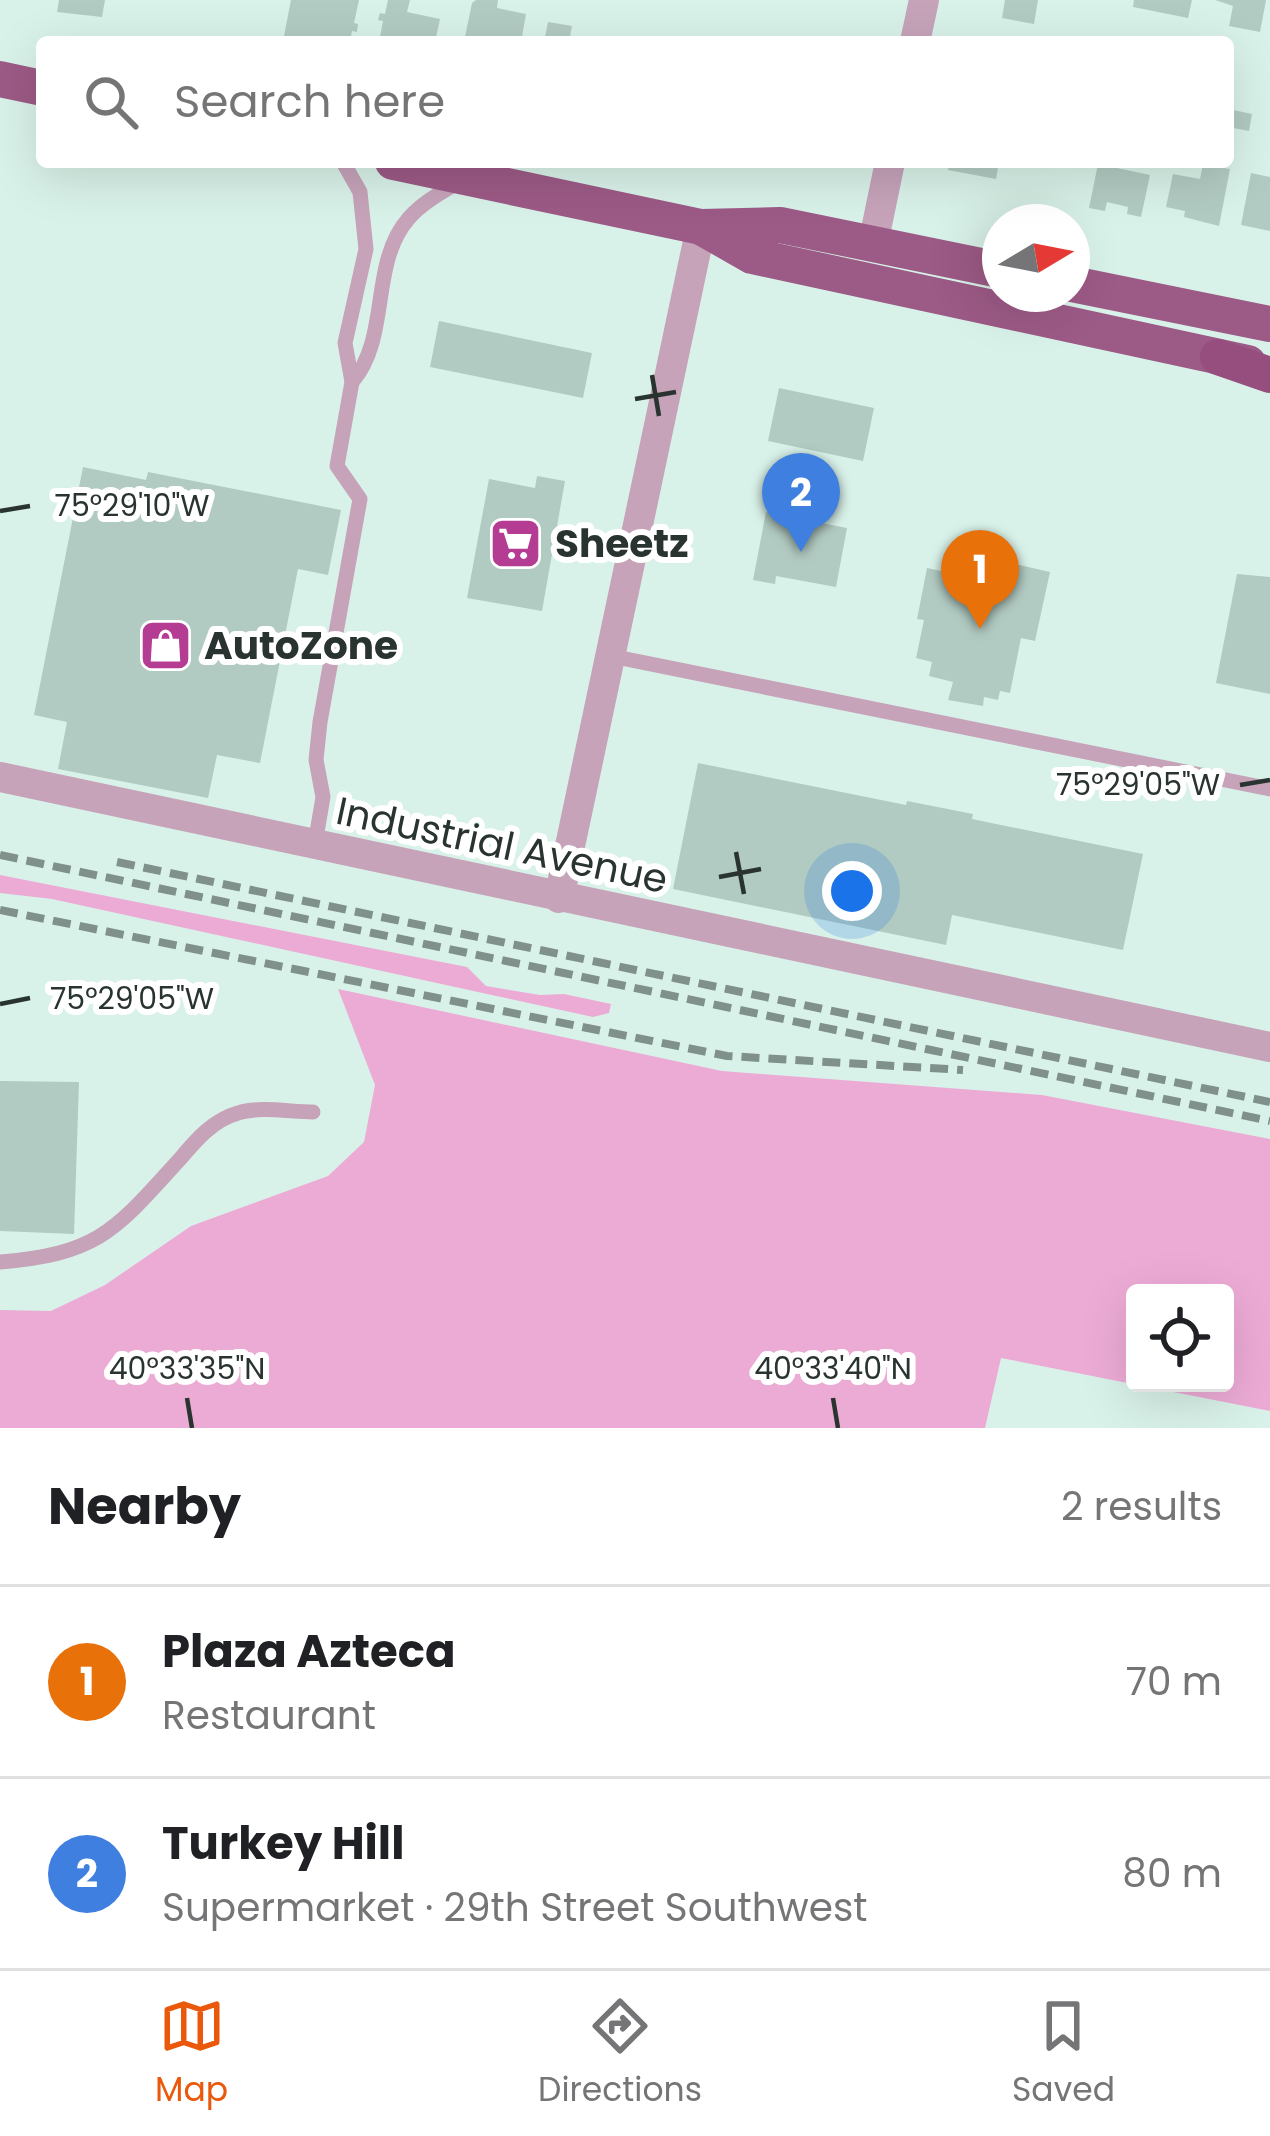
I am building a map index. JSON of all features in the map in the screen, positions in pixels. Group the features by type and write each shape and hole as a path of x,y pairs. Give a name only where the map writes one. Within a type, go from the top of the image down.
{"highway":[{"path":"0,79 36,87"},
{"path":"423,168 701,227 780,225 982,266"},
{"path":"701,227 752,256 1270,371"},
{"path":"1090,288 1270,324"}],"street":[{"path":"916,36 924,0"},
{"path":"873,244 889,168"},
{"path":"559,898 701,227"},
{"name":"Industrial Avenue","path":"0,777 1270,1047"}],"lane":[{"path":"316,844 323,797 316,760 320,722 360,499 337,466 352,382 345,343 366,249 361,192 347,168"},
{"path":"352,382 368,364 395,237 410,216 467,177"},
{"path":"610,656 1270,789"},
{"path":"0,1262 79,1249 125,1221 206,1130 239,1112 313,1112"}],"shaded area":[{"path":"0,875 467,967 486,986 611,1004 609,1013 593,1017 52,899 0,893"},
{"path":"338,989 722,1071 1042,1095 1270,1139 1270,1411 1174,1392 1234,1392 1234,1284 1126,1284 1126,1383 1001,1358 985,1428 0,1428 0,1310 51,1311 105,1285 191,1226 328,1176 364,1142 375,1085"}],"building":[{"path":"59,0 105,0 102,17 57,12"},
{"path":"291,0 359,0 357,32 352,31 351,36 284,36"},
{"path":"388,0 410,0 407,12 440,19 436,36 380,36 383,21 378,20 380,13 385,14"},
{"path":"498,0 497,8 526,14 522,36 465,36 472,3"},
{"path":"1005,0 1038,0 1034,24 1002,18"},
{"path":"1134,0 1192,0 1188,18 1133,7"},
{"path":"1215,0 1266,0 1260,32 1229,26 1233,6"},
{"path":"548,22 572,26 570,36 545,36"},
{"path":"1234,110 1252,114 1249,131 1234,128"},
{"path":"948,168 998,168 996,179"},
{"path":"1097,168 1150,175 1141,217 1127,214 1128,207 1107,202 1105,211 1090,208"},
{"path":"1202,168 1230,169 1219,226 1166,207 1173,174 1200,179"},
{"path":"1251,173 1270,177 1270,231 1241,225"},
{"path":"439,321 592,353 583,398 430,367"},
{"path":"779,388 874,408 863,461 768,441"},
{"name":"AutoZone","path":"83,467 146,480 148,472 341,510 328,575 298,569 260,763 217,755 208,798 58,769 67,722 34,715"},
{"name":"Sheetz","path":"537,476 565,481 542,611 467,598 489,479 535,488"},
{"path":"766,512 847,528 836,587 776,576 775,584 753,580"},
{"path":"972,546 982,548 984,557 1050,572 1035,641 1021,638 1010,693 1000,691 998,700 984,697 983,706 948,700 953,682 929,676 932,662 916,658 924,620 917,619 927,568 951,573 956,551 965,553"},
{"path":"1237,574 1270,577 1270,694 1216,683"},
{"path":"698,763 973,814 972,819 1143,854 1123,950 952,915 946,945 673,889"},
{"path":"0,1081 79,1082 74,1234 0,1231"}],"railway":[{"path":"0,855 1270,1121"},
{"path":"117,862 1270,1102"},
{"path":"0,910 727,1056 963,1070"}],"place":[{"name":"Sheetz","path":"516,543"},
{"name":"Turkey Hill","path":"801,552"},
{"name":"Plaza Azteca","path":"980,629"},
{"name":"AutoZone","path":"165,645"}]}
